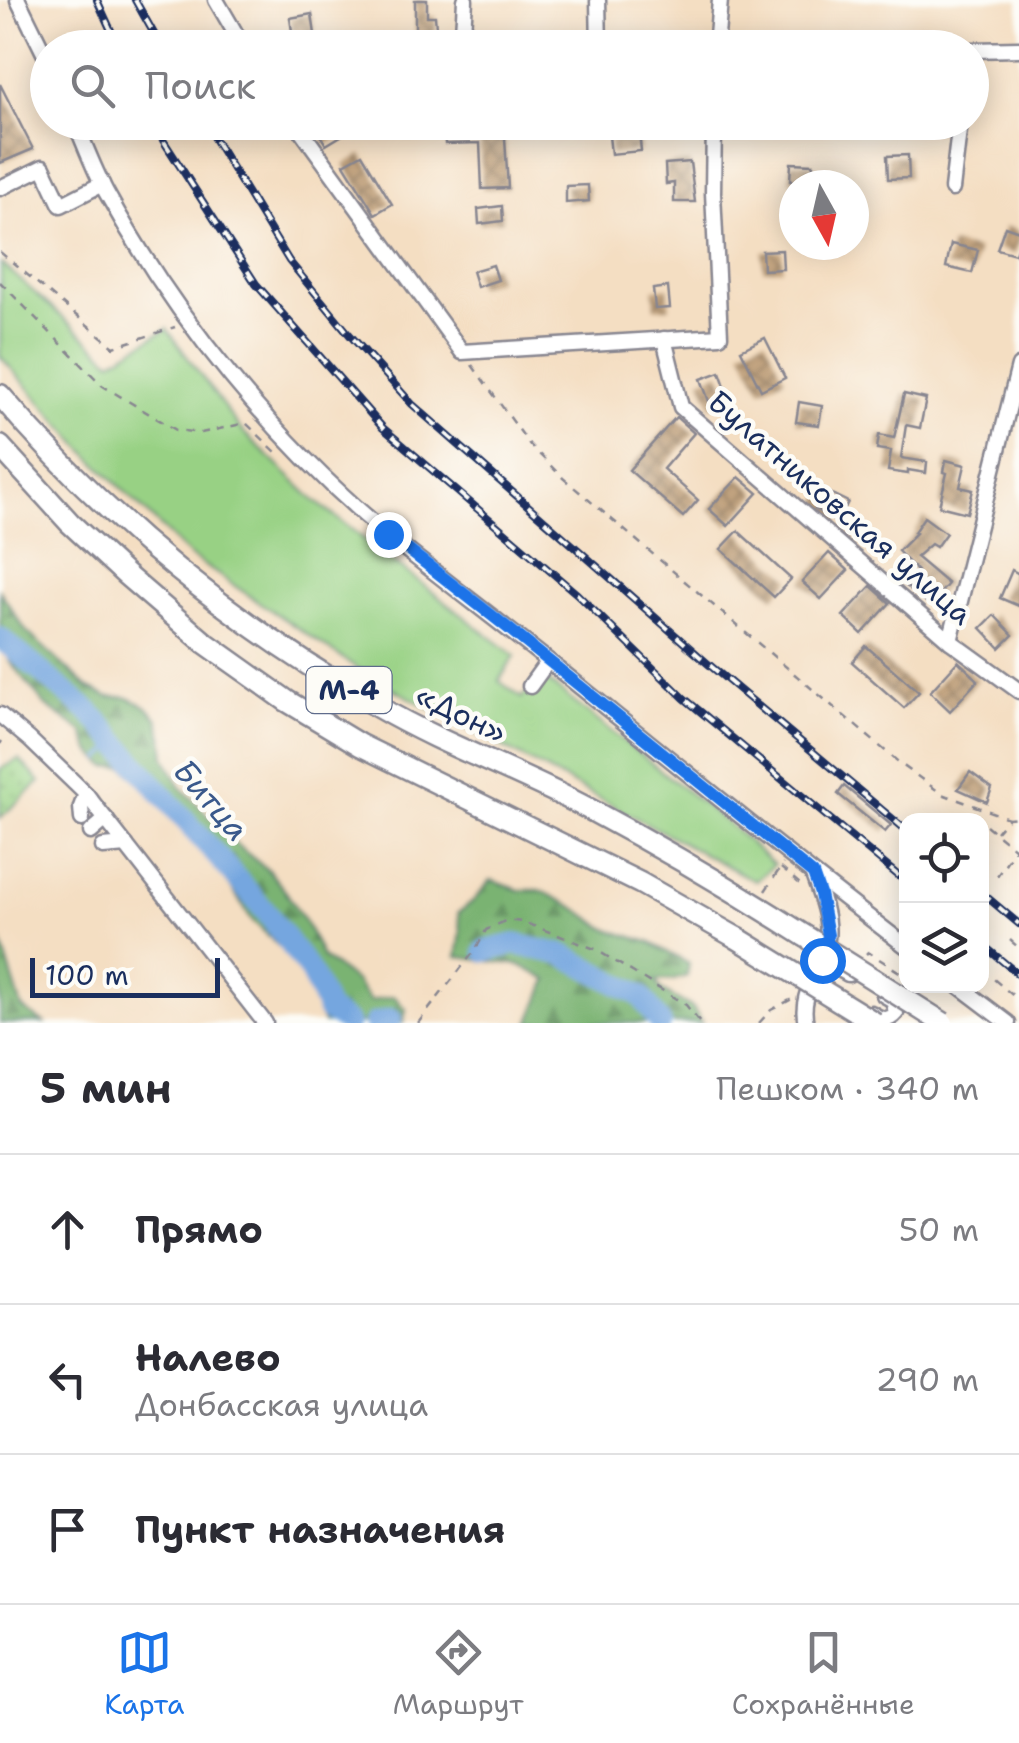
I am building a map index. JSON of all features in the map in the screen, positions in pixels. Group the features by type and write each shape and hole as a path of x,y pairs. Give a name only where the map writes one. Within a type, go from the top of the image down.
{"highway":[{"name":"«Дон»","path":"0,395 99,502 145,544 294,655 382,710 588,808 756,904 943,1023"},
{"name":"М-4","path":"0,446 70,523 126,575 204,642 286,702 360,745 640,882 874,1023"}],"street":[{"path":"18,0 33,30"},
{"path":"216,0 234,30"},
{"path":"463,30 465,0"},
{"path":"598,0 599,30"},
{"path":"718,30 720,0"},
{"path":"989,52 1019,48"},
{"path":"83,140 102,184 166,289 220,362 288,442 388,534 899,941"},
{"path":"308,140 462,352 720,336 714,140"},
{"path":"952,189 958,140"},
{"path":"0,188 43,167 60,205 102,184"},
{"name":"Булатниковская улица","path":"664,339 682,407 950,640 1019,690"},
{"path":"950,640 1019,366"},
{"path":"530,686 548,661"},
{"path":"0,715 86,794 265,1023"},
{"path":"1,737 24,735"},
{"path":"86,794 81,807 86,825 106,819"},
{"path":"103,848 126,845"},
{"path":"806,1023 805,994 822,960 828,935 813,874"},
{"path":"814,978 880,1019 888,1019 896,1012 893,1000 822,960"},
{"path":"968,993 1008,1023"}],"path":[{"path":"0,252 114,346 175,327"},
{"path":"0,282 102,386 176,430 201,432 246,422 277,453 288,442"},
{"path":"462,352 530,445 564,478 902,765 942,794 1008,818 1019,817"},
{"path":"995,833 1008,818"},
{"path":"989,828 1015,849 997,876"},
{"path":"756,904 782,866 807,890"},
{"path":"418,1023 486,930 507,920 523,922 595,949 686,1005 700,1023"},
{"path":"1010,940 1019,948"},
{"path":"868,952 899,972"},
{"path":"989,975 1019,997"},
{"path":"759,1023 786,1000 805,994"}],"green space":[{"path":"1,263 112,361 167,329 240,429 315,501 515,656 499,681 522,698 540,675 737,831 774,865 755,881 369,676 190,556 92,459 0,356"},
{"path":"0,591 26,631 87,687 108,697 126,697 146,706 158,719 165,757 180,786 237,845 269,871 308,927 322,957 356,982 370,1001 394,996 406,1009 403,1023 323,1023 309,985 287,954 252,920 197,845 124,766 107,767 90,751 84,733 46,706 10,662 0,632"},
{"path":"19,759 40,782 0,818 0,769"},
{"path":"491,880 519,890 540,890 607,929 649,942 689,964 687,976 656,981 661,990 693,1008 702,1023 529,1023 548,980 520,965 457,957 461,932 458,913"},
{"path":"0,937 22,1008 44,1023 0,1023"}],"building":[{"path":"415,0 427,0 427,16 435,16 436,30 415,30"},
{"path":"312,14 314,30 292,30 290,18"},
{"path":"0,84 33,149 0,163"},
{"path":"445,140 505,140 508,188 482,189 480,143 445,144"},
{"path":"609,140 640,140 641,151 611,154"},
{"path":"362,154 392,204 375,214 344,164"},
{"path":"908,155 909,178 888,179 887,156"},
{"path":"690,162 695,202 674,202 674,183 666,184 665,164"},
{"path":"791,163 813,164 813,170 791,170"},
{"path":"588,185 589,201 566,203 566,186"},
{"path":"502,206 503,221 479,224 478,209"},
{"path":"1005,226 1019,231 1015,254 997,249"},
{"path":"951,244 978,250 972,273 946,267"},
{"path":"779,250 783,269 763,270 762,251"},
{"path":"493,265 498,280 477,287 472,271"},
{"path":"668,287 670,308 655,309 653,289"},
{"path":"765,338 785,378 761,390 741,350"},
{"path":"720,372 730,400 711,407 701,379"},
{"path":"904,394 926,399 920,428 906,425 901,458 927,462 926,473 888,471 891,451 877,449 879,435 894,438"},
{"path":"799,402 822,406 819,425 796,422"},
{"path":"676,417 694,433 663,469 698,500 683,517 629,470"},
{"path":"946,460 965,465 960,487 973,490 967,513 939,506"},
{"path":"739,477 758,493 728,526 709,509"},
{"path":"824,490 848,502 837,523 815,509"},
{"path":"924,517 946,533 936,547 931,544 916,557 948,584 930,605 905,585 917,571 898,551 916,533"},
{"path":"738,531 791,579 774,597 721,549"},
{"path":"829,553 848,570 821,599 802,582"},
{"path":"1012,570 1019,574 1019,606 1000,598"},
{"path":"871,586 890,603 862,634 843,616"},
{"path":"994,615 1013,635 1000,648 981,628"},
{"path":"866,646 919,692 904,708 852,662"},
{"path":"958,661 978,680 950,711 930,692"},
{"path":"970,772 992,788 987,802 958,789"},
{"path":"844,786 891,825 885,832 838,794"}],"waterway":[{"name":"Битца","path":"0,638 92,714 267,913 311,973 328,1011 348,1023"},
{"path":"101,759 117,743"},
{"name":"Битца","path":"485,951 515,944 564,955 641,996 660,1023"},
{"name":"Битца","path":"375,1023 391,1019"}],"railway":[{"path":"97,0 111,30"},
{"path":"135,0 152,30"},
{"path":"163,140 256,284 383,428 577,594 684,698 899,876"},
{"path":"215,140 289,261 412,404 706,662 899,824"},
{"path":"989,899 1019,924"},
{"path":"989,950 1019,975"}],"route":[{"path":"388,534 813,874 828,935 822,960"}]}
